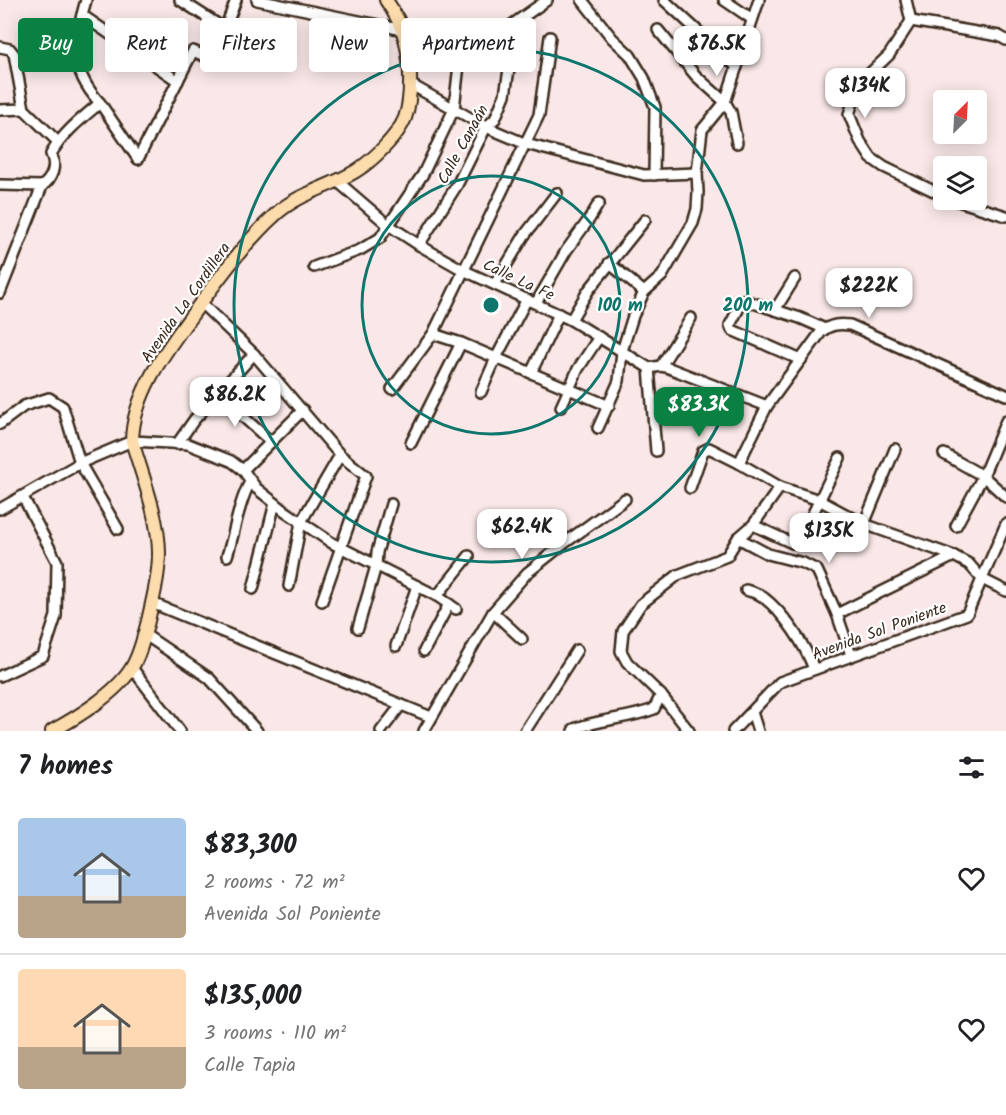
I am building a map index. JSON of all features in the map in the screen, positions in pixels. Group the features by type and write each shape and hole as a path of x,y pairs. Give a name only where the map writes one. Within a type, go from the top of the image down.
{"main road":[{"name":"Avenida La Cordillera","path":"386,0 401,26"},
{"name":"Avenida La Cordillera","path":"52,731 67,727 106,695 132,668 144,634 152,603 159,552 155,524 132,441 132,429 145,391 173,341 241,250 278,213 307,194 358,170 395,135 405,117 410,72"}],"street":[{"path":"86,0 76,46 78,70 87,89 100,103 138,159 193,51 200,54"},
{"path":"180,0 208,18"},
{"path":"229,18 236,0"},
{"path":"257,0 401,30"},
{"path":"521,18 547,0"},
{"path":"582,0 612,38 630,55 644,78 655,107 654,174"},
{"path":"664,0 737,66"},
{"path":"724,0 752,19"},
{"path":"598,428 619,381 622,351 633,316 644,292 662,276 693,223 698,192 697,173 702,130 725,102 759,0"},
{"path":"906,0 911,21 889,55 867,76 856,94 849,114 860,141 871,158 884,167 933,191"},
{"path":"82,15 178,81"},
{"path":"911,21 1006,39"},
{"path":"658,30 696,76 725,102 731,112 737,143"},
{"path":"392,389 433,334 526,144 539,115 550,37"},
{"path":"0,47 10,48 14,54 24,109 58,142"},
{"path":"315,267 360,250 380,238 387,224 423,174 454,109 458,72"},
{"name":"Calle Canaán","path":"419,245 457,185 486,127 495,119 505,95 509,72"},
{"path":"410,84 486,127 526,144 644,175 697,173"},
{"path":"0,185 42,186 49,182 54,160 51,154 58,142 100,103"},
{"path":"0,110 24,109"},
{"name":"Calle La Fe","path":"337,181 387,224 419,245 463,270 571,320 649,368"},
{"path":"0,293 42,186"},
{"path":"495,284 524,236 557,193"},
{"path":"481,392 496,358 599,203"},
{"path":"987,210 1006,216"},
{"path":"571,320 588,291 645,220"},
{"path":"609,263 644,292"},
{"path":"775,310 795,278"},
{"path":"801,360 730,328 743,300 825,329"},
{"path":"201,303 254,354 340,455 366,476 322,601"},
{"path":"531,373 559,314"},
{"path":"661,366 691,318"},
{"path":"739,463 766,406 825,329 838,324 850,325 1006,395"},
{"path":"433,334 461,343 609,406"},
{"path":"561,406 578,369 598,337"},
{"path":"411,443 461,343"},
{"path":"177,444 194,420 254,354"},
{"path":"656,451 649,368 661,366 766,406"},
{"path":"218,394 271,442"},
{"path":"0,424 24,406 49,398 63,407 80,462 118,529"},
{"path":"243,470 303,410"},
{"path":"956,526 983,476 1006,421"},
{"path":"0,509 80,462 132,441 188,444 231,461 243,470 250,482 275,503 341,548 453,606 424,651"},
{"path":"690,488 703,451 709,448 780,487 819,500 864,524 954,556 969,564 982,579 1006,591"},
{"path":"864,524 895,449"},
{"path":"944,454 983,476 1006,496"},
{"path":"289,586 301,522 340,455"},
{"path":"753,525 792,543 801,538 840,458"},
{"path":"227,556 242,498 250,482"},
{"path":"689,731 661,695 627,662 621,651 623,631 641,604 668,582 678,575 727,556 738,538 753,525 780,487"},
{"path":"0,676 43,656 56,616 57,561 23,497"},
{"path":"423,731 493,612 527,573 625,499"},
{"path":"253,589 275,503"},
{"path":"358,628 391,504"},
{"name":"Avenida Sol Poniente","path":"733,731 780,682 967,614 1006,524"},
{"path":"738,538 768,554 803,563 817,570 837,614 850,655"},
{"path":"437,596 469,556"},
{"path":"837,614 954,556"},
{"path":"396,646 417,586"},
{"path":"746,590 762,595 780,614 807,650 814,669"},
{"path":"152,603 431,717"},
{"path":"493,612 522,639"},
{"path":"144,634 209,678 257,731"},
{"path":"525,731 577,650"},
{"path":"132,668 180,731"},
{"path":"573,731 586,724 635,716 654,709 661,695"},
{"path":"381,731 401,705"},
{"path":"752,712 758,731"}]}
